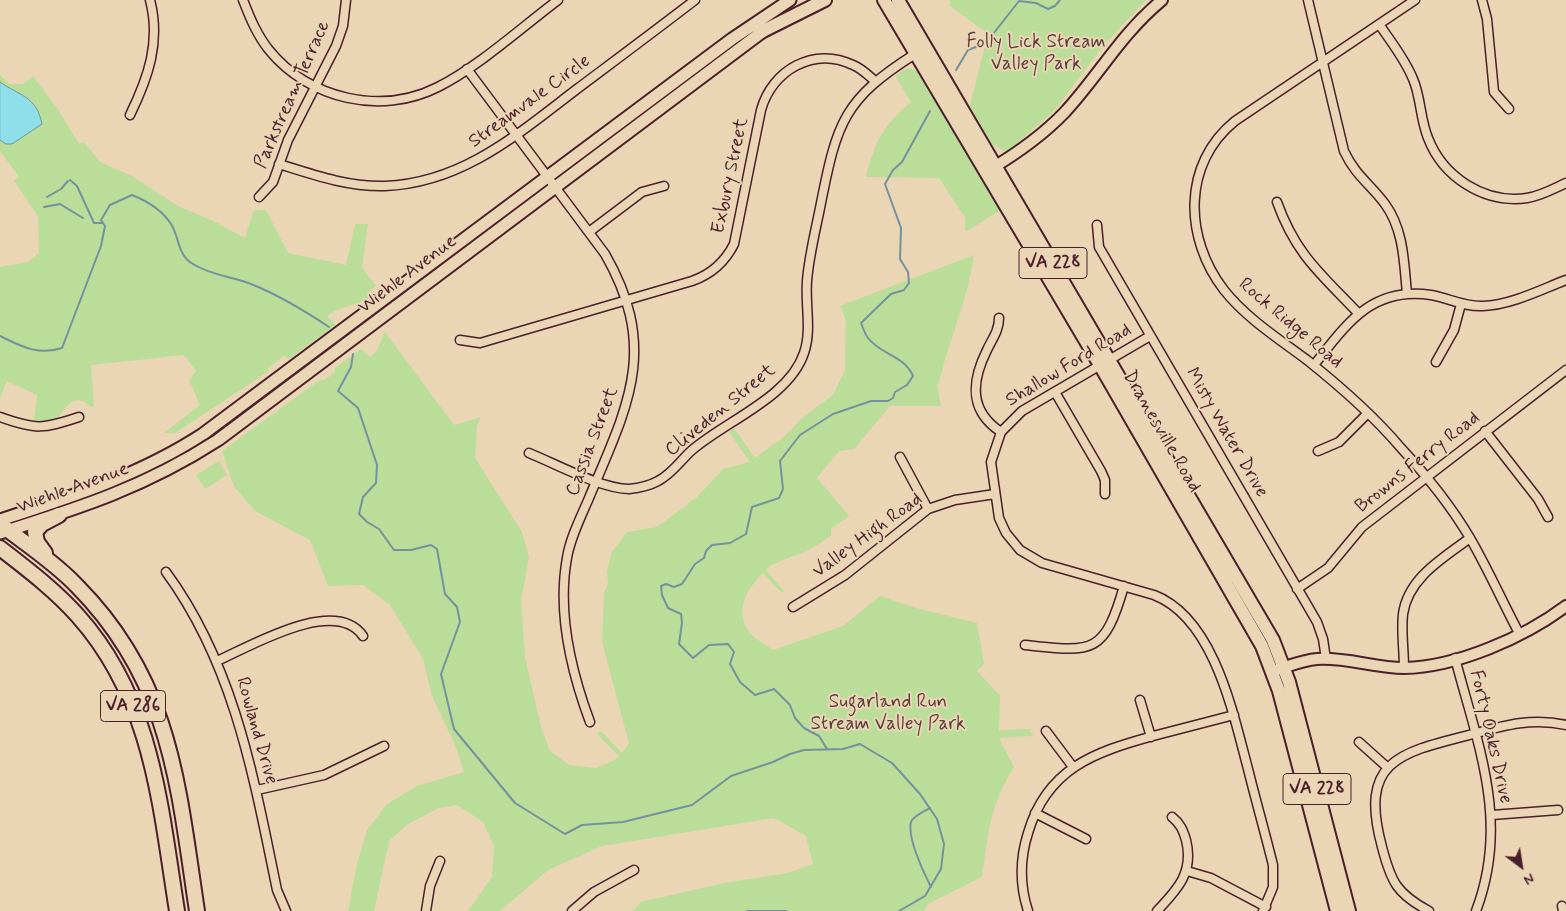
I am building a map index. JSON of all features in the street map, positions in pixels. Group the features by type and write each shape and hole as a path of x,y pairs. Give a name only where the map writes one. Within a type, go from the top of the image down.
{"highway":[{"path":"56,567 40,547 34,535 38,527 59,515"},
{"name":"VA 286","path":"2,527 77,585 117,633 150,692 171,753 197,911"},
{"name":"VA 286","path":"0,548 36,576 70,607 98,641 118,674 137,714 154,771 176,911"}],"main road":[{"name":"Wiehle Avenue","path":"2,527 155,462 220,423 738,34 790,0"},
{"name":"Wiehle Avenue","path":"2,527 59,515 130,489 194,455 308,373 759,33 813,0"},
{"path":"759,33 825,0"},
{"name":"Dranesville Road","path":"884,0 915,54 991,169"},
{"name":"Dranesville Road","path":"898,0 991,169 1105,362 1257,635 1279,669 1349,911"},
{"name":"Dranesville Road","path":"1279,669 1337,911"}],"street":[{"path":"130,115 147,78 153,58 154,22 150,0"},
{"path":"243,0 252,24 269,49 291,72 315,86 341,97 387,101 422,94 451,80 558,0"},
{"name":"Parkstream Terrace","path":"259,197 270,188 288,140 340,37 346,0"},
{"name":"Streamvale Circle","path":"279,164 340,182 368,186 400,185 419,182 456,171 488,154 516,134 695,0"},
{"path":"991,169 1034,140 1064,112 1128,31 1162,0"},
{"path":"1308,0 1324,61 1344,152 1356,172 1389,210 1398,230 1403,252 1406,294"},
{"name":"Rock Ridge Road","path":"1415,0 1235,121 1222,133 1205,157 1200,168 1193,201 1198,240 1208,266 1224,290 1244,310 1314,366 1368,413 1402,448 1470,538 1520,635"},
{"path":"1482,0 1487,19 1494,92 1509,109"},
{"path":"1379,24 1414,79 1425,130 1432,148 1454,176 1484,194 1513,199 1538,195 1566,184"},
{"name":"Cliveden Street","path":"530,453 596,481 627,489 656,482 672,471 692,450 781,387 795,372 807,342 807,281 834,143 854,104 875,81 915,54"},
{"name":"Exbury Street","path":"460,340 480,343 700,278 717,268 730,253 737,235 763,103 772,86 784,72 804,62 830,59 853,64 875,81"},
{"name":"Cassia Street","path":"467,69 589,232 614,269 627,301 634,354 631,389 623,419 570,544 565,570 565,616 568,644 578,686 590,722"},
{"path":"589,232 642,192 664,186"},
{"path":"1277,202 1290,234 1310,264 1358,313"},
{"name":"Misty Water Drive","path":"1097,225 1099,246 1320,628 1326,659"},
{"path":"1314,366 1358,313 1379,301 1406,294 1432,296 1475,306 1500,304 1566,280"},
{"path":"1436,362 1454,330 1460,304"},
{"path":"999,318 997,333 979,368 975,390 982,416 1001,432"},
{"name":"Shallow Ford Road","path":"1150,336 1022,411 1001,432 993,451 991,462 995,494 1000,518 1006,533 1026,555 1042,563 1164,598 1187,618 1221,675 1234,715 1273,865 1273,887 1265,909"},
{"name":"Browns Ferry Road","path":"1297,589 1328,568 1362,527 1566,370"},
{"path":"1055,392 1101,470 1105,480 1106,494"},
{"path":"1318,451 1340,442 1368,413"},
{"path":"0,417 34,428 45,428 79,418"},
{"path":"1485,431 1538,499 1548,517"},
{"path":"900,457 928,510"},
{"name":"Valley High Road","path":"793,607 845,575 928,510 955,500 995,494"},
{"path":"1404,668 1403,614 1412,588 1425,573 1470,538"},
{"name":"Rowland Drive","path":"166,572 192,613 217,661 236,712 257,790 277,890 286,911"},
{"path":"1025,644 1070,650 1080,649 1097,642 1111,627 1124,586"},
{"path":"1279,669 1307,661 1326,659 1404,668 1455,658 1487,649 1520,635 1566,606"},
{"path":"217,661 291,628 315,622 348,623 363,636"},
{"name":"Forty Oaks Drive","path":"1455,658 1486,779 1492,814 1488,871 1476,911"},
{"path":"1140,700 1151,737"},
{"path":"1028,911 1024,897 1022,868 1025,841 1035,813 1053,786 1073,767 1109,748 1234,715"},
{"path":"1429,911 1404,895 1388,872 1374,807 1378,786 1388,768 1410,751 1474,733 1525,721 1566,725"},
{"path":"1046,731 1073,767"},
{"path":"1359,742 1388,768"},
{"path":"257,790 324,776 384,746"},
{"path":"1492,814 1558,810"},
{"path":"1035,813 1086,839"},
{"path":"1157,911 1179,887 1187,870 1188,849 1184,832 1172,817"},
{"path":"426,911 430,886 440,861"},
{"path":"572,911 594,892 634,870"},
{"path":"1187,870 1211,878 1265,909"}],"green space":[{"name":"Folly Lick Stream Valley Park","path":"950,0 1146,0 1104,45 1054,111 1007,152 992,144 970,106 988,34 949,5"},
{"name":"Folly Lick Stream Valley Park","path":"908,68 917,71 950,126 955,121 1008,206 965,232 965,218 939,178 866,177 881,135 894,118 911,102 895,76"},
{"path":"0,75 9,84 23,84 33,76 57,108 79,144 84,142 100,162 132,176 178,206 213,221 245,238 254,210 266,210 288,253 346,265 355,224 368,224 362,267 376,286 371,290 369,299 331,313 327,316 336,325 289,359 284,356 268,368 269,371 175,433 164,433 200,405 189,380 196,371 184,355 91,365 94,406 91,407 76,400 68,405 58,418 48,421 34,421 37,395 7,381 0,398 0,267 28,262 39,253 38,216 14,181 19,177 0,151"},
{"name":"Sugarland Run Stream Valley Park","path":"974,255 963,303 939,383 937,384 941,406 890,406 854,449 839,451 817,478 849,516 831,529 831,536 811,549 771,565 766,570 784,591 782,593 763,573 751,586 742,610 746,626 751,634 773,650 843,626 880,596 916,608 977,623 984,664 977,671 1000,696 999,730 1030,729 1033,736 999,738 1014,767 1000,794 991,820 982,877 928,904 924,911 632,911 641,902 724,883 788,873 813,864 806,836 774,818 602,846 548,870 500,911 468,911 492,877 494,846 483,822 457,805 439,808 408,824 389,841 374,911 348,911 357,864 367,830 387,804 417,786 464,772 455,745 432,696 423,659 390,605 363,585 328,586 310,540 255,511 234,486 222,451 321,379 323,381 335,372 335,368 361,349 370,357 377,350 385,332 454,425 481,417 477,426 475,458 522,532 529,557 521,601 525,657 541,727 550,751 569,765 596,768 615,760 619,756 597,734 601,731 622,753 629,743 602,642 604,593 608,584 607,571 612,552 627,532 657,527 697,497 723,469 750,462 729,432 734,428 755,458 785,436 803,417 833,395 845,370 846,320 840,306"},
{"path":"219,461 227,475 205,489 196,475"}],"water":[{"path":"0,82 26,97 36,107 42,124 12,144 6,144 0,140"}],"waterway":[{"path":"956,70 968,50 986,43 1019,1 1036,3 1048,9 1055,6 1060,0"},
{"path":"827,749 819,736 804,728 795,718 790,705 774,689 755,695 740,682 730,664 734,652 728,644 709,645 693,658 679,644 682,623 681,614 668,608 662,595 661,586 666,584 674,587 682,584 695,564 704,558 706,551 712,545 730,543 746,534 752,507 779,498 783,489 780,461 800,435 833,414 871,401 888,401 893,398 895,392 907,385 913,376 909,369 898,359 873,344 861,323 891,294 904,290 909,283 908,272 900,259 901,228 885,184 893,170 902,162 930,111"},
{"path":"70,180 77,186 94,223 103,223"},
{"path":"47,197 61,189 68,181"},
{"path":"0,336 30,349 45,351 62,348 101,246 105,226 101,220 110,205 132,195 163,214 174,229 181,251 193,264 207,271 272,293 329,327"},
{"path":"44,207 60,204 83,218"},
{"path":"353,354 351,367 338,391 358,408 377,465 376,483 363,497 359,514 367,522 379,529 394,550 411,550 431,545 437,549 445,594 457,607 460,622 441,674 454,729 515,803 565,834 582,825 623,822 692,805 731,776 773,762 790,754 804,750 843,749 860,744 892,763 920,794 937,819 944,844 941,869 925,896 899,911"},
{"path":"930,808 914,818 910,829 917,855 931,887"},
{"path":"747,911 786,911"}]}
